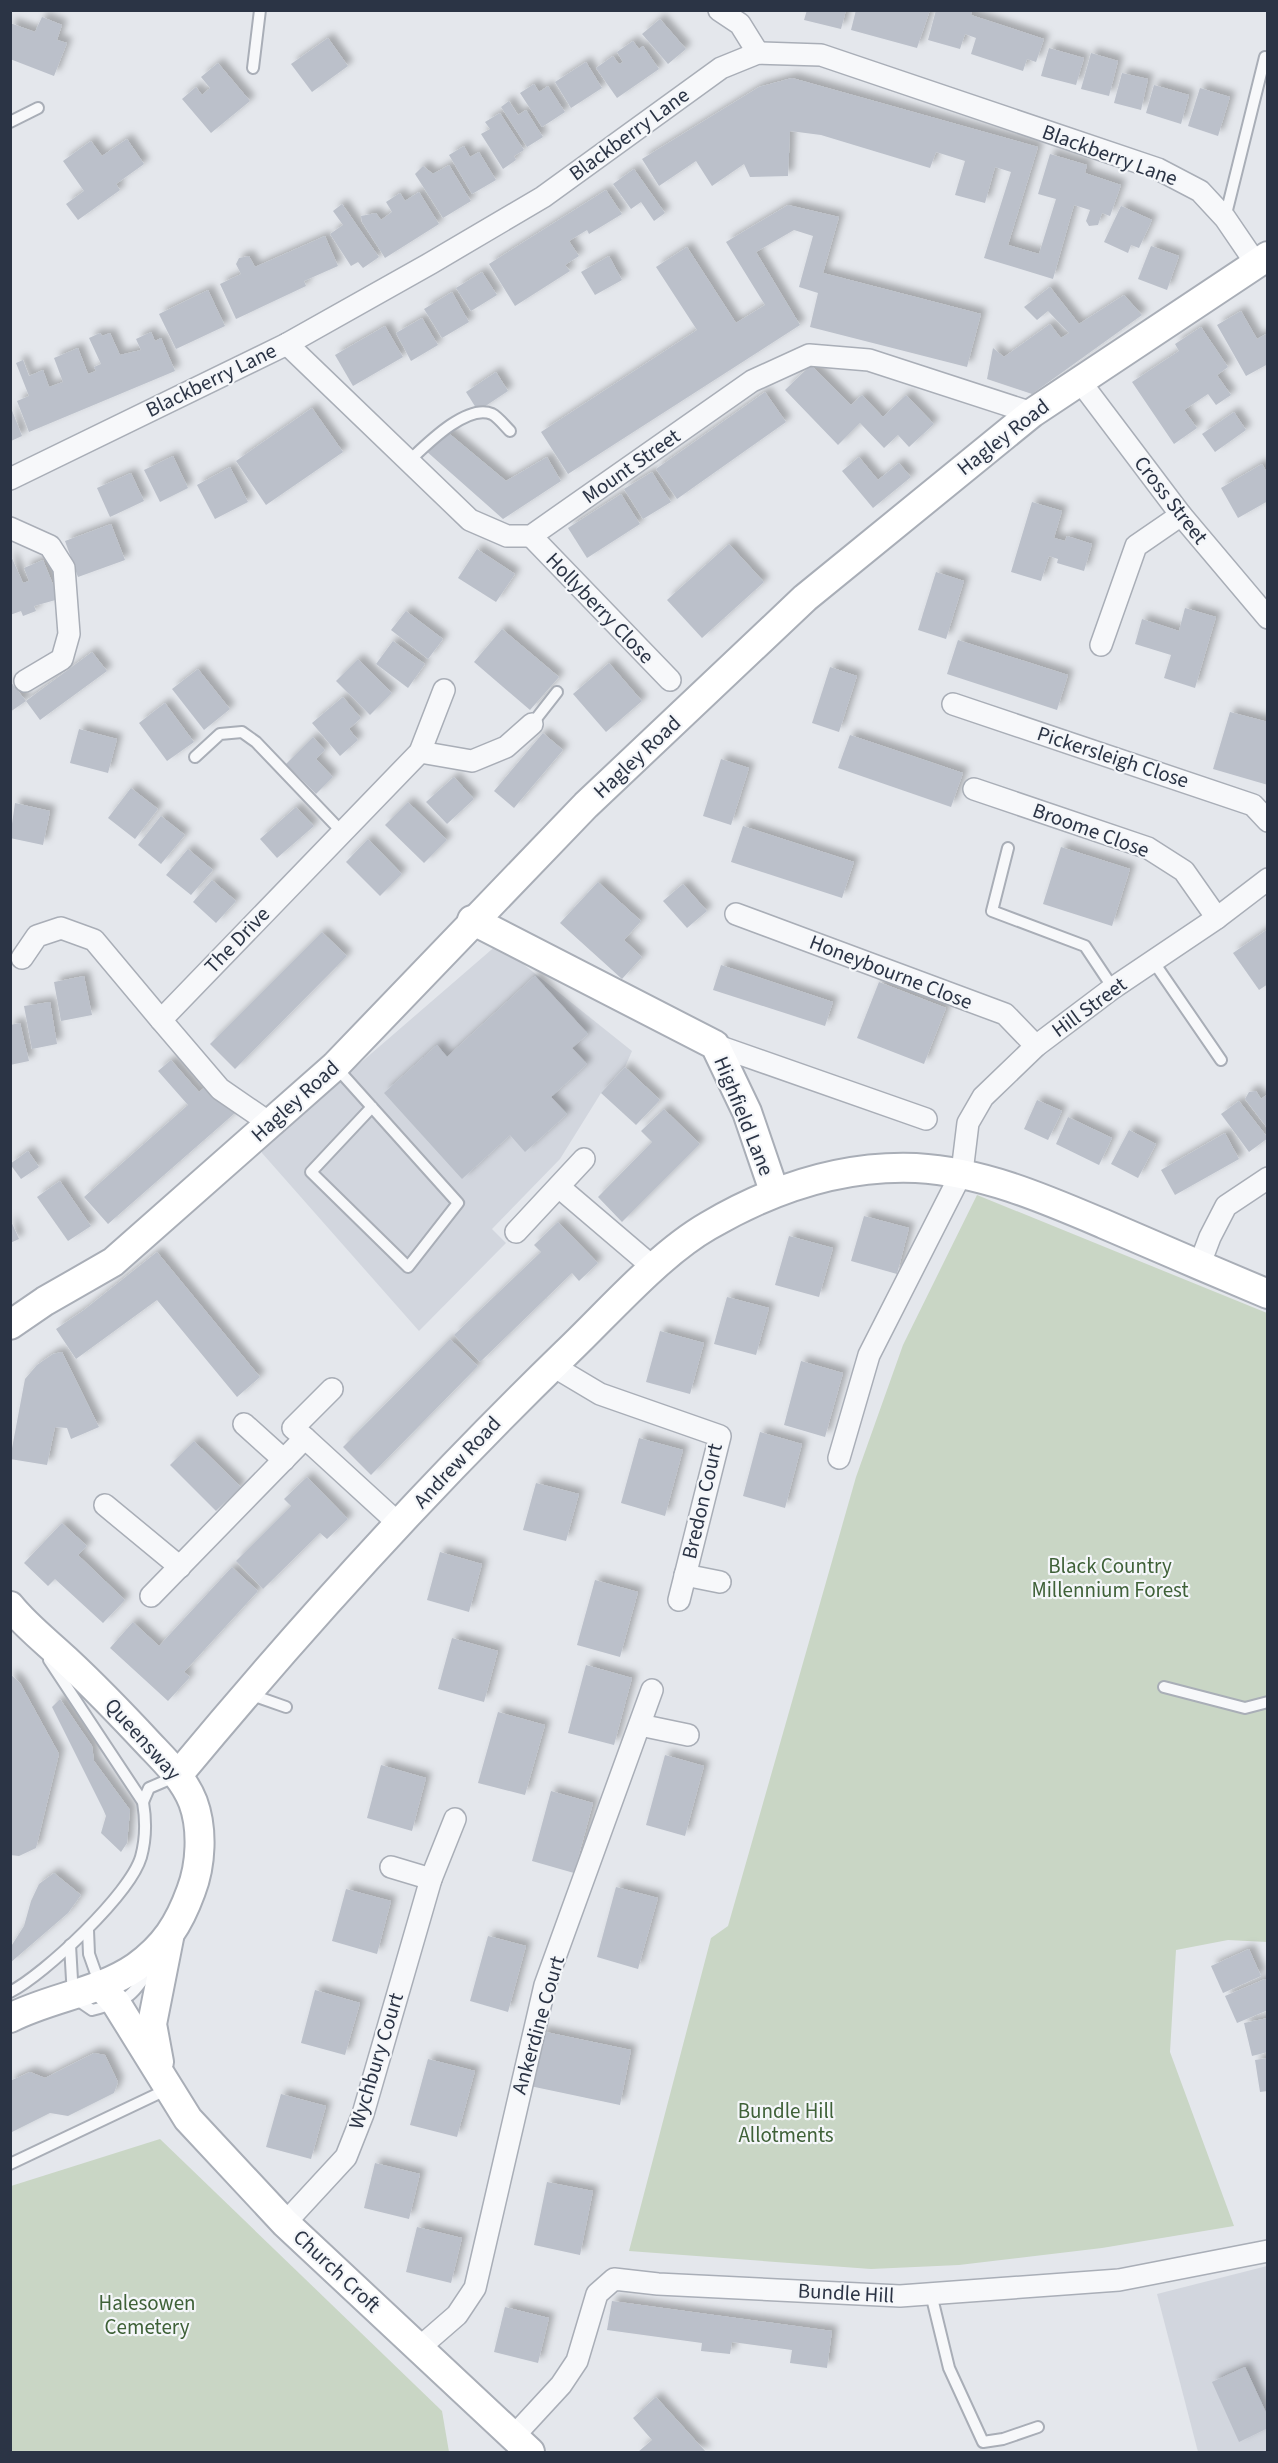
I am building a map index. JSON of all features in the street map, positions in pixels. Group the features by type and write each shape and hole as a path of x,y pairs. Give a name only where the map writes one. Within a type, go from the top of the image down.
{"street":[{"path":"719,10 740,24 758,53"},
{"name":"Blackberry Lane","path":"10,479 286,344 431,263 543,197 721,68 758,53 820,55 1158,169 1200,191 1262,259"},
{"name":"Hagley Road","path":"10,1325 45,1301 113,1262 335,1066 472,920 510,885 586,805 805,598 1032,413 1262,259"},
{"path":"286,344 470,520 507,536 531,536"},
{"name":"Mount Street","path":"531,536 752,381 809,355 869,360 1032,413"},
{"name":"Cross Street","path":"1079,380 1181,515 1263,606"},
{"path":"1101,645 1136,546 1181,515"},
{"path":"10,528 50,546 64,568 69,634 62,659 25,681"},
{"name":"Hollyberry Close","path":"531,536 670,681"},
{"name":"The Drive","path":"161,1020 420,753 444,690"},
{"name":"Pickersleigh Close","path":"952,704 1253,805 1268,821"},
{"path":"420,753 472,762 506,747 532,724"},
{"name":"Broome Close","path":"974,789 1148,848 1184,871 1217,918"},
{"name":"Hill Street","path":"839,1458 869,1356 962,1172 968,1123 983,1097 1036,1046 1113,988 1217,918 1268,879"},
{"name":"Honeybourne Close","path":"736,914 1005,1014 1036,1046"},
{"name":"Highfield Lane","path":"472,920 715,1045 747,1112 774,1191 867,1169 914,1168 962,1172 1029,1193 1268,1294"},
{"path":"22,958 37,936 61,928 94,940 220,1089 271,1124"},
{"path":"715,1045 926,1119"},
{"path":"516,1232 584,1159"},
{"path":"1199,1266 1210,1237 1226,1206 1268,1178"},
{"path":"560,1187 654,1268"},
{"name":"Andrew Road","path":"178,1775 246,1693 399,1524 512,1404 654,1268 705,1227 774,1191"},
{"name":"Hagley Road","path":"10,1306 45,1301"},
{"name":"Bredon Court","path":"554,1366 600,1394 720,1436 679,1600"},
{"path":"332,1389 293,1428 399,1524"},
{"path":"244,1424 284,1460"},
{"path":"151,1596 305,1438"},
{"path":"105,1504 180,1567"},
{"path":"685,1575 720,1582"},
{"name":"Queensway","path":"10,2018 32,2007 73,1997 108,1994 169,1938 181,1920 198,1873 198,1837 193,1803 178,1775 110,1701 19,1615"},
{"name":"Ankerdine Court","path":"419,2348 457,2315 475,2288 545,1985 652,1690"},
{"path":"640,1725 688,1735"},
{"name":"Wychbury Court","path":"285,2223 346,2157 363,2114 431,1880 455,1819"},
{"path":"391,1867 431,1880"},
{"name":"Church Croft","path":"165,2083 152,2024 169,1938"},
{"name":"Church Croft","path":"108,1994 188,2119 285,2223 525,2448"},
{"name":"Bundle Hill","path":"525,2448 577,2361 597,2294 614,2279 658,2284 900,2296 1119,2280 1268,2251"}],"lane":[{"path":"253,68 260,10"},
{"path":"1225,218 1265,57"},
{"path":"10,122 38,108"},
{"path":"409,460 441,432 477,412 492,414 510,430"},
{"path":"532,724 557,692"},
{"path":"195,757 220,734 242,732 256,742 342,832"},
{"path":"1008,848 992,911 1085,946 1113,988"},
{"path":"1153,961 1221,1060"},
{"path":"335,1066 372,1107 458,1203 408,1267 311,1173 372,1107"},
{"path":"10,1992 31,1982 88,1930 122,1889 141,1858 146,1822 143,1802 19,1615"},
{"path":"1164,1687 1245,1708 1268,1702"},
{"path":"246,1693 286,1707"},
{"path":"143,1802 149,1788 178,1775"},
{"path":"88,1930 89,1954 108,1994"},
{"path":"70,1945 73,1997"},
{"path":"10,2164 165,2083"},
{"path":"930,2294 948,2368 983,2442 1004,2439 1038,2427"}],"shaded area":[{"path":"498,944 632,1051 625,1067 601,1093 560,1159 492,1229 506,1243 419,1331 262,1153 262,1148"},
{"path":"1267,2266 1267,2452 1198,2452 1157,2294"}],"green space":[{"path":"977,1195 1267,1313 1267,1942 1228,1940 1176,1950 1170,2052 1234,2226 1102,2248 959,2265 871,2269 629,2251 711,1938 728,1926 856,1477 903,1345"},
{"name":"Halesowen Cemetery","path":"160,2139 442,2411 449,2452 11,2452 11,2186"}],"building":[{"path":"807,10 846,10 841,29 804,20"},
{"path":"856,10 930,10 917,48 851,30"},
{"path":"936,10 972,10 971,15 1044,39 1036,62 1027,59 1023,71 971,54 976,38 965,34 960,49 928,40"},
{"path":"42,17 62,25 57,40 67,43 54,76 10,59 10,23 35,32"},
{"path":"660,19 686,49 668,64 642,34"},
{"path":"328,38 348,66 312,92 291,64"},
{"path":"633,41 639,49 643,46 659,69 617,98 596,68 613,56 619,64 623,62 617,52"},
{"path":"1049,48 1084,58 1076,85 1041,76"},
{"path":"1091,53 1118,61 1109,96 1081,89"},
{"path":"586,62 602,88 571,108 555,82"},
{"path":"218,63 250,101 211,133 182,99 196,87 202,95 210,88 201,77"},
{"path":"1122,73 1148,79 1141,110 1114,103"},
{"path":"792,78 1038,147 1008,245 1039,254 1056,199 1038,194 1050,154 1087,165 1085,173 1121,185 1110,216 1102,213 1098,225 1089,226 1086,221 1090,210 1074,205 1053,279 984,258 1011,172 995,167 985,203 955,195 965,161 936,152 930,168 821,135 790,131 788,176 750,177 744,164 712,186 696,161 659,186 642,159 759,87"},
{"path":"534,84 539,92 548,86 565,112 542,127 520,93"},
{"path":"1154,85 1189,95 1181,124 1146,113"},
{"path":"1200,88 1230,97 1218,136 1188,126"},
{"path":"509,101 518,115 526,110 543,137 527,147 501,107"},
{"path":"500,113 524,150 514,156 516,160 503,169 481,134 490,129 485,122"},
{"path":"127,139 144,164 116,184 120,190 78,220 66,204 84,191 63,161 91,141 102,156"},
{"path":"464,146 470,157 479,152 496,180 472,194 449,155"},
{"path":"449,165 471,201 443,218 415,174 423,166 433,174"},
{"path":"634,169 665,213 654,221 641,202 631,209 613,184"},
{"path":"606,190 622,214 589,234 587,230 569,241 579,256 565,265 570,271 515,306 489,264"},
{"path":"419,192 439,224 385,258 362,222 361,216 376,213 381,220 392,212 386,202 400,193 405,201"},
{"path":"342,204 379,257 363,268 358,262 351,266 330,234 343,225 333,211"},
{"path":"788,205 839,217 823,273 981,314 967,367 810,327 818,293 799,287 813,236 794,230 756,252 800,325 568,474 541,432 697,330 656,267 687,247 736,323 765,305 726,242"},
{"path":"1121,206 1152,220 1139,248 1131,245 1128,253 1104,242"},
{"path":"325,236 338,266 304,281 306,286 236,319 220,284 241,274 236,264 239,258 249,256 255,267"},
{"path":"1151,246 1179,256 1167,290 1138,279"},
{"path":"609,256 622,280 595,295 581,272"},
{"path":"482,272 497,295 471,311 456,288"},
{"path":"1050,287 1079,324 1124,295 1142,315 1032,394 987,379 993,348 1004,357 1050,324 1061,338 1069,333 1048,311 1037,320 1024,307"},
{"path":"208,290 225,326 176,349 159,314"},
{"path":"452,292 469,322 442,338 424,309"},
{"path":"1241,311 1257,339 1268,333 1268,364 1246,376 1217,325"},
{"path":"422,318 438,345 411,361 396,333"},
{"path":"385,326 403,357 353,386 335,355"},
{"path":"1201,327 1228,367 1217,375 1231,395 1216,405 1208,394 1184,410 1197,428 1174,444 1132,382 1179,351 1175,344"},
{"path":"151,332 155,341 161,338 175,371 29,432 17,401 29,396 16,363 23,360 29,376 43,370 49,387 63,382 54,358 78,348 88,374 96,371 94,367 101,364 89,338 100,333 102,336 110,333 120,355 141,350 136,339"},
{"path":"811,365 851,405 862,395 883,417 906,395 934,424 909,447 898,435 884,448 860,423 838,445 785,390"},
{"path":"496,372 508,391 478,411 466,392"},
{"path":"765,392 786,422 677,499 656,469"},
{"path":"11,408 22,436 11,441"},
{"path":"312,408 343,452 266,505 236,461"},
{"path":"1234,412 1246,430 1215,452 1202,434"},
{"path":"446,431 506,481 547,457 561,481 503,519 425,450"},
{"path":"173,456 188,488 160,502 144,470"},
{"path":"859,457 878,480 899,463 911,477 873,508 842,471"},
{"path":"1262,464 1268,474 1268,501 1238,518 1221,488"},
{"path":"230,467 248,502 215,519 197,485"},
{"path":"652,472 671,502 643,519 624,489"},
{"path":"131,473 144,501 110,517 97,488"},
{"path":"621,494 640,524 587,558 568,528"},
{"path":"1032,502 1062,511 1054,538 1065,541 1067,536 1092,544 1084,571 1057,563 1058,559 1049,556 1041,581 1011,572"},
{"path":"111,524 125,560 78,577 65,541"},
{"path":"729,544 764,582 702,638 667,600"},
{"path":"477,549 515,574 496,602 458,578"},
{"path":"10,554 23,583 29,581 24,568 43,560 59,599 34,606 36,611 23,616 21,611 10,615"},
{"path":"936,572 964,581 946,639 918,630"},
{"path":"1185,608 1216,617 1195,688 1164,678 1171,655 1135,644 1142,619 1179,631"},
{"path":"406,611 443,639 428,659 391,630"},
{"path":"502,629 559,677 530,710 474,662"},
{"path":"958,640 1068,675 1057,710 947,674"},
{"path":"393,641 425,664 408,688 376,664"},
{"path":"92,652 107,671 40,720 26,701"},
{"path":"358,659 392,693 370,715 336,681"},
{"path":"609,663 642,701 606,732 573,694"},
{"path":"830,667 857,676 839,732 812,723"},
{"path":"198,669 230,709 204,730 172,689"},
{"path":"10,681 26,701 10,712"},
{"path":"343,697 361,718 349,729 358,740 340,756 312,723"},
{"path":"165,703 194,742 167,761 139,723"},
{"path":"1230,712 1268,722 1268,785 1213,769"},
{"path":"79,729 117,739 108,773 70,763"},
{"path":"543,733 563,750 514,808 494,791"},
{"path":"850,735 963,773 951,807 838,768"},
{"path":"313,737 325,750 316,759 333,777 316,794 286,764"},
{"path":"721,759 749,768 731,825 703,816"},
{"path":"454,777 474,799 447,824 426,802"},
{"path":"131,788 158,809 135,839 108,818"},
{"path":"408,802 447,840 424,863 385,825"},
{"path":"15,803 50,811 43,845 10,838"},
{"path":"296,807 314,826 277,858 260,839"},
{"path":"161,816 185,835 161,864 138,845"},
{"path":"743,826 854,862 842,898 731,862"},
{"path":"368,839 402,874 380,896 346,862"},
{"path":"1061,847 1130,869 1112,926 1043,904"},
{"path":"188,849 213,870 191,895 166,875"},
{"path":"212,880 236,901 216,923 193,902"},
{"path":"598,882 641,921 624,940 642,957 622,979 560,923"},
{"path":"683,884 707,911 687,928 663,901"},
{"path":"1268,929 1268,984 1259,990 1233,953"},
{"path":"322,932 347,956 235,1069 210,1044"},
{"path":"721,965 833,1002 825,1026 713,990"},
{"path":"84,976 92,1015 61,1021 54,982"},
{"path":"535,976 588,1034 572,1048 587,1064 551,1097 567,1114 525,1152 510,1135 462,1179 384,1093 437,1045 447,1057"},
{"path":"879,982 946,1008 924,1064 857,1038"},
{"path":"50,1002 57,1044 32,1049 24,1006"},
{"path":"20,1023 29,1061 10,1065 10,1025"},
{"path":"171,1060 199,1092 209,1084 235,1113 108,1224 84,1197 188,1105 158,1071"},
{"path":"625,1067 660,1100 636,1125 601,1093"},
{"path":"1256,1091 1261,1099 1268,1094 1268,1129 1245,1099 1249,1092"},
{"path":"1037,1100 1062,1111 1048,1140 1024,1129"},
{"path":"1239,1101 1268,1138 1249,1152 1221,1114"},
{"path":"664,1109 700,1144 622,1222 598,1197 652,1142 641,1131"},
{"path":"1068,1117 1112,1138 1099,1165 1056,1144"},
{"path":"1129,1130 1156,1144 1138,1178 1111,1164"},
{"path":"1225,1133 1239,1159 1175,1195 1161,1170"},
{"path":"28,1151 39,1167 21,1179 10,1164"},
{"path":"60,1181 91,1226 68,1241 37,1197"},
{"path":"864,1216 909,1228 897,1274 851,1261"},
{"path":"10,1219 19,1239 10,1243"},
{"path":"558,1222 598,1263 579,1281 572,1273 480,1362 454,1335 541,1252 534,1245"},
{"path":"789,1236 833,1248 819,1297 775,1285"},
{"path":"157,1252 260,1377 237,1397 157,1300 76,1359 56,1329 84,1310"},
{"path":"727,1297 769,1308 756,1355 714,1344"},
{"path":"660,1331 704,1343 690,1394 646,1382"},
{"path":"450,1339 478,1366 371,1475 343,1447"},
{"path":"62,1352 99,1427 71,1439 67,1428 55,1427 47,1465 10,1459 25,1379 37,1365 53,1354"},
{"path":"801,1361 843,1373 825,1437 784,1425"},
{"path":"760,1432 802,1444 785,1508 743,1496"},
{"path":"639,1438 683,1450 665,1516 621,1503"},
{"path":"194,1441 241,1487 216,1511 170,1465"},
{"path":"307,1477 348,1519 327,1539 320,1533 263,1589 236,1561 291,1506 284,1499"},
{"path":"536,1483 579,1494 566,1541 523,1530"},
{"path":"62,1523 87,1546 78,1555 125,1600 103,1623 55,1579 48,1586 24,1563"},
{"path":"440,1552 482,1564 469,1612 427,1600"},
{"path":"232,1567 258,1591 184,1672 190,1677 168,1701 110,1648 133,1622 159,1646"},
{"path":"595,1580 638,1592 620,1657 577,1645"},
{"path":"452,1638 498,1651 484,1702 438,1689"},
{"path":"586,1665 632,1678 614,1745 568,1733"},
{"path":"10,1674 20,1683 59,1754 36,1848 19,1856 10,1855"},
{"path":"60,1699 92,1746 94,1761 130,1810 127,1843 121,1852 101,1833 106,1816 52,1707"},
{"path":"498,1712 545,1725 525,1795 478,1783"},
{"path":"665,1755 704,1766 685,1836 646,1825"},
{"path":"381,1765 426,1778 412,1831 367,1818"},
{"path":"551,1791 593,1803 574,1873 532,1861"},
{"path":"54,1873 81,1895 68,1913 10,1963 10,1948 24,1926 31,1901 39,1884"},
{"path":"616,1887 658,1898 638,1969 597,1957"},
{"path":"346,1889 391,1901 377,1954 332,1941"},
{"path":"488,1936 526,1946 508,2012 470,2001"},
{"path":"1249,1949 1261,1976 1223,1993 1211,1966"},
{"path":"1265,1979 1268,1985 1268,2010 1237,2023 1225,1996"},
{"path":"315,1990 360,2003 345,2055 301,2043"},
{"path":"1268,2018 1268,2052 1252,2056 1244,2023"},
{"path":"541,2031 631,2050 620,2105 530,2086"},
{"path":"94,2053 105,2055 118,2082 114,2093 68,2116 50,2113 10,2133 10,2081 30,2072 45,2078"},
{"path":"1268,2058 1268,2091 1260,2092 1255,2060"},
{"path":"428,2059 475,2071 457,2137 410,2125"},
{"path":"281,2094 326,2106 311,2159 266,2147"},
{"path":"375,2163 420,2174 409,2219 364,2208"},
{"path":"547,2182 593,2191 580,2255 534,2245"},
{"path":"417,2227 462,2238 451,2283 406,2272"},
{"path":"612,2301 832,2331 827,2368 790,2363 792,2350 732,2342 730,2354 701,2351 702,2343 607,2330"},
{"path":"505,2307 549,2318 538,2363 494,2352"},
{"path":"1245,2367 1268,2417 1268,2428 1239,2442 1212,2382"},
{"path":"656,2397 706,2452 638,2452 652,2440 633,2418"}],"park label":[{"name":"Black Country Millennium Forest","path":"1110,1578"},
{"name":"Bundle Hill Allotments","path":"786,2123"}]}
